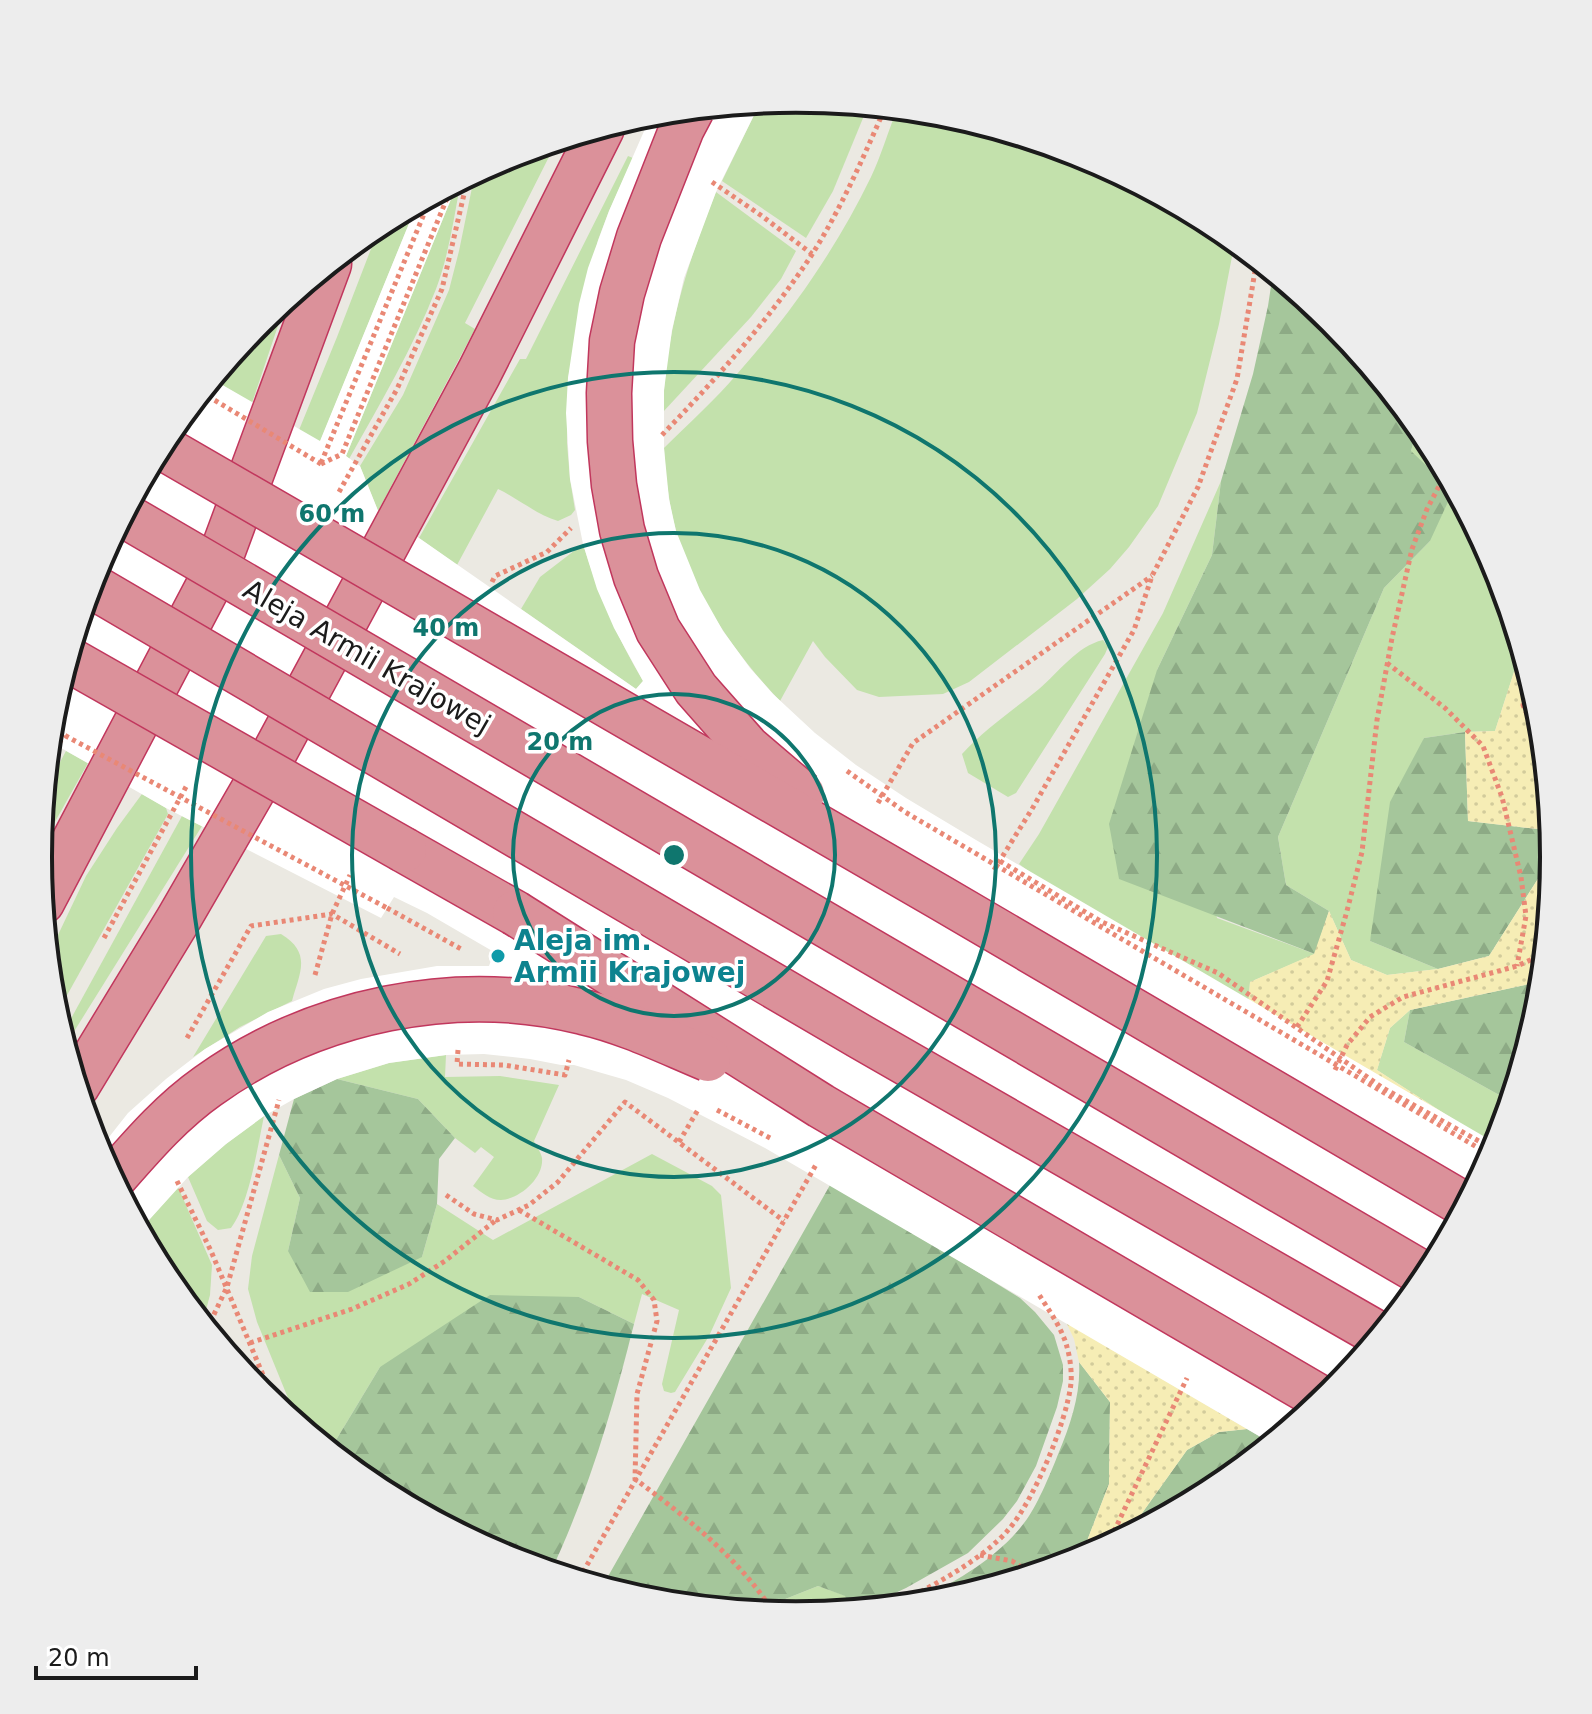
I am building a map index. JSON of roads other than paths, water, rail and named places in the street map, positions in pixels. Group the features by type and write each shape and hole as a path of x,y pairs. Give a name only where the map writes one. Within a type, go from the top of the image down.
{"highway":[{"path":"686,121 639,237 612,341 609,393 614,485 622,530 636,577 658,630 696,689 748,748 814,803 941,898"},
{"path":"84,1074 271,759 479,373 595,140"},
{"path":"53,881 214,575 321,285"},
{"path":"172,453 1456,1200"},
{"name":"Aleja Armii Krajowej","path":"133,520 1415,1269"},
{"path":"101,592 861,1037 1370,1329"},
{"path":"77,664 515,913 821,1106 1312,1393"},
{"path":"121,1169 157,1129 208,1086 265,1051 323,1025 381,1009 440,1001 498,1000 582,1011 616,1021 821,1106"}],"place":[{"name":"Aleja im. Armii Krajowej","path":"498,956"}]}
